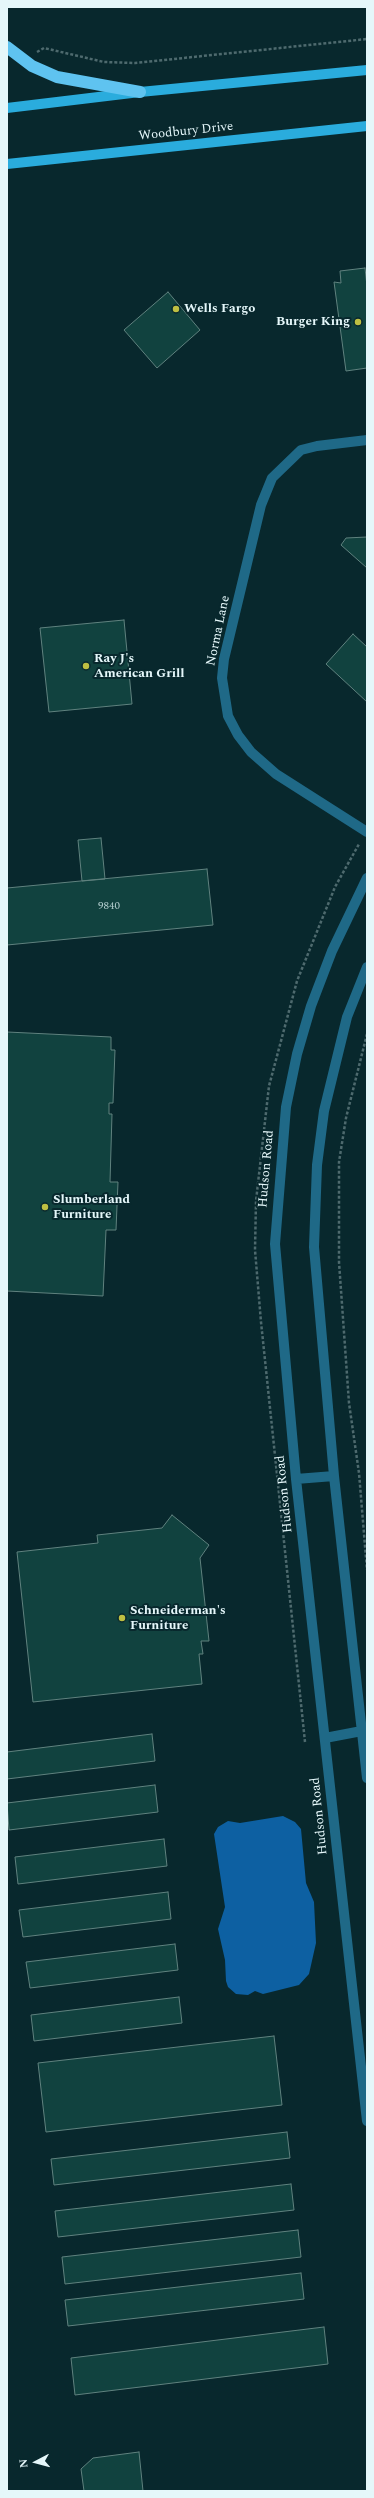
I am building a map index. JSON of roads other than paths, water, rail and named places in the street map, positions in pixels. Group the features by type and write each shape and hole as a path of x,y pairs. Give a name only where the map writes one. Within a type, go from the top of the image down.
{"highway":[{"path":"7,47 32,66 56,77 140,92"}],"main road":[{"path":"7,108 140,92 367,70"},
{"name":"Woodbury Drive","path":"7,164 367,126"}],"street":[{"name":"Norma Lane","path":"367,440 317,446 301,450 272,478 261,505 224,659 222,678 228,716 238,736 251,752 276,774 367,832"},
{"name":"Hudson Road","path":"367,878 332,951 311,1006 297,1054 286,1107 275,1244 296,1479 367,2121"},
{"path":"367,967 347,1017 324,1111 316,1173 314,1247 334,1476 364,1731 367,1778"},
{"path":"296,1479 334,1476"},
{"path":"325,1738 364,1731"}],"water":[{"path":"283,1816 295,1822 301,1829 306,1883 314,1902 316,1943 309,1974 299,1985 263,1994 255,1991 248,1995 236,1994 228,1987 226,1981 225,1960 218,1929 225,1907 214,1834 218,1827 228,1821 240,1823"}],"place":[{"name":"Wells Fargo","path":"176,309"},
{"name":"Burger King","path":"358,322"},
{"name":"Ray J's American Grill","path":"86,666"},
{"name":"Slumberland Furniture","path":"45,1207"},
{"name":"Schneiderman's Furniture","path":"122,1618"}]}
